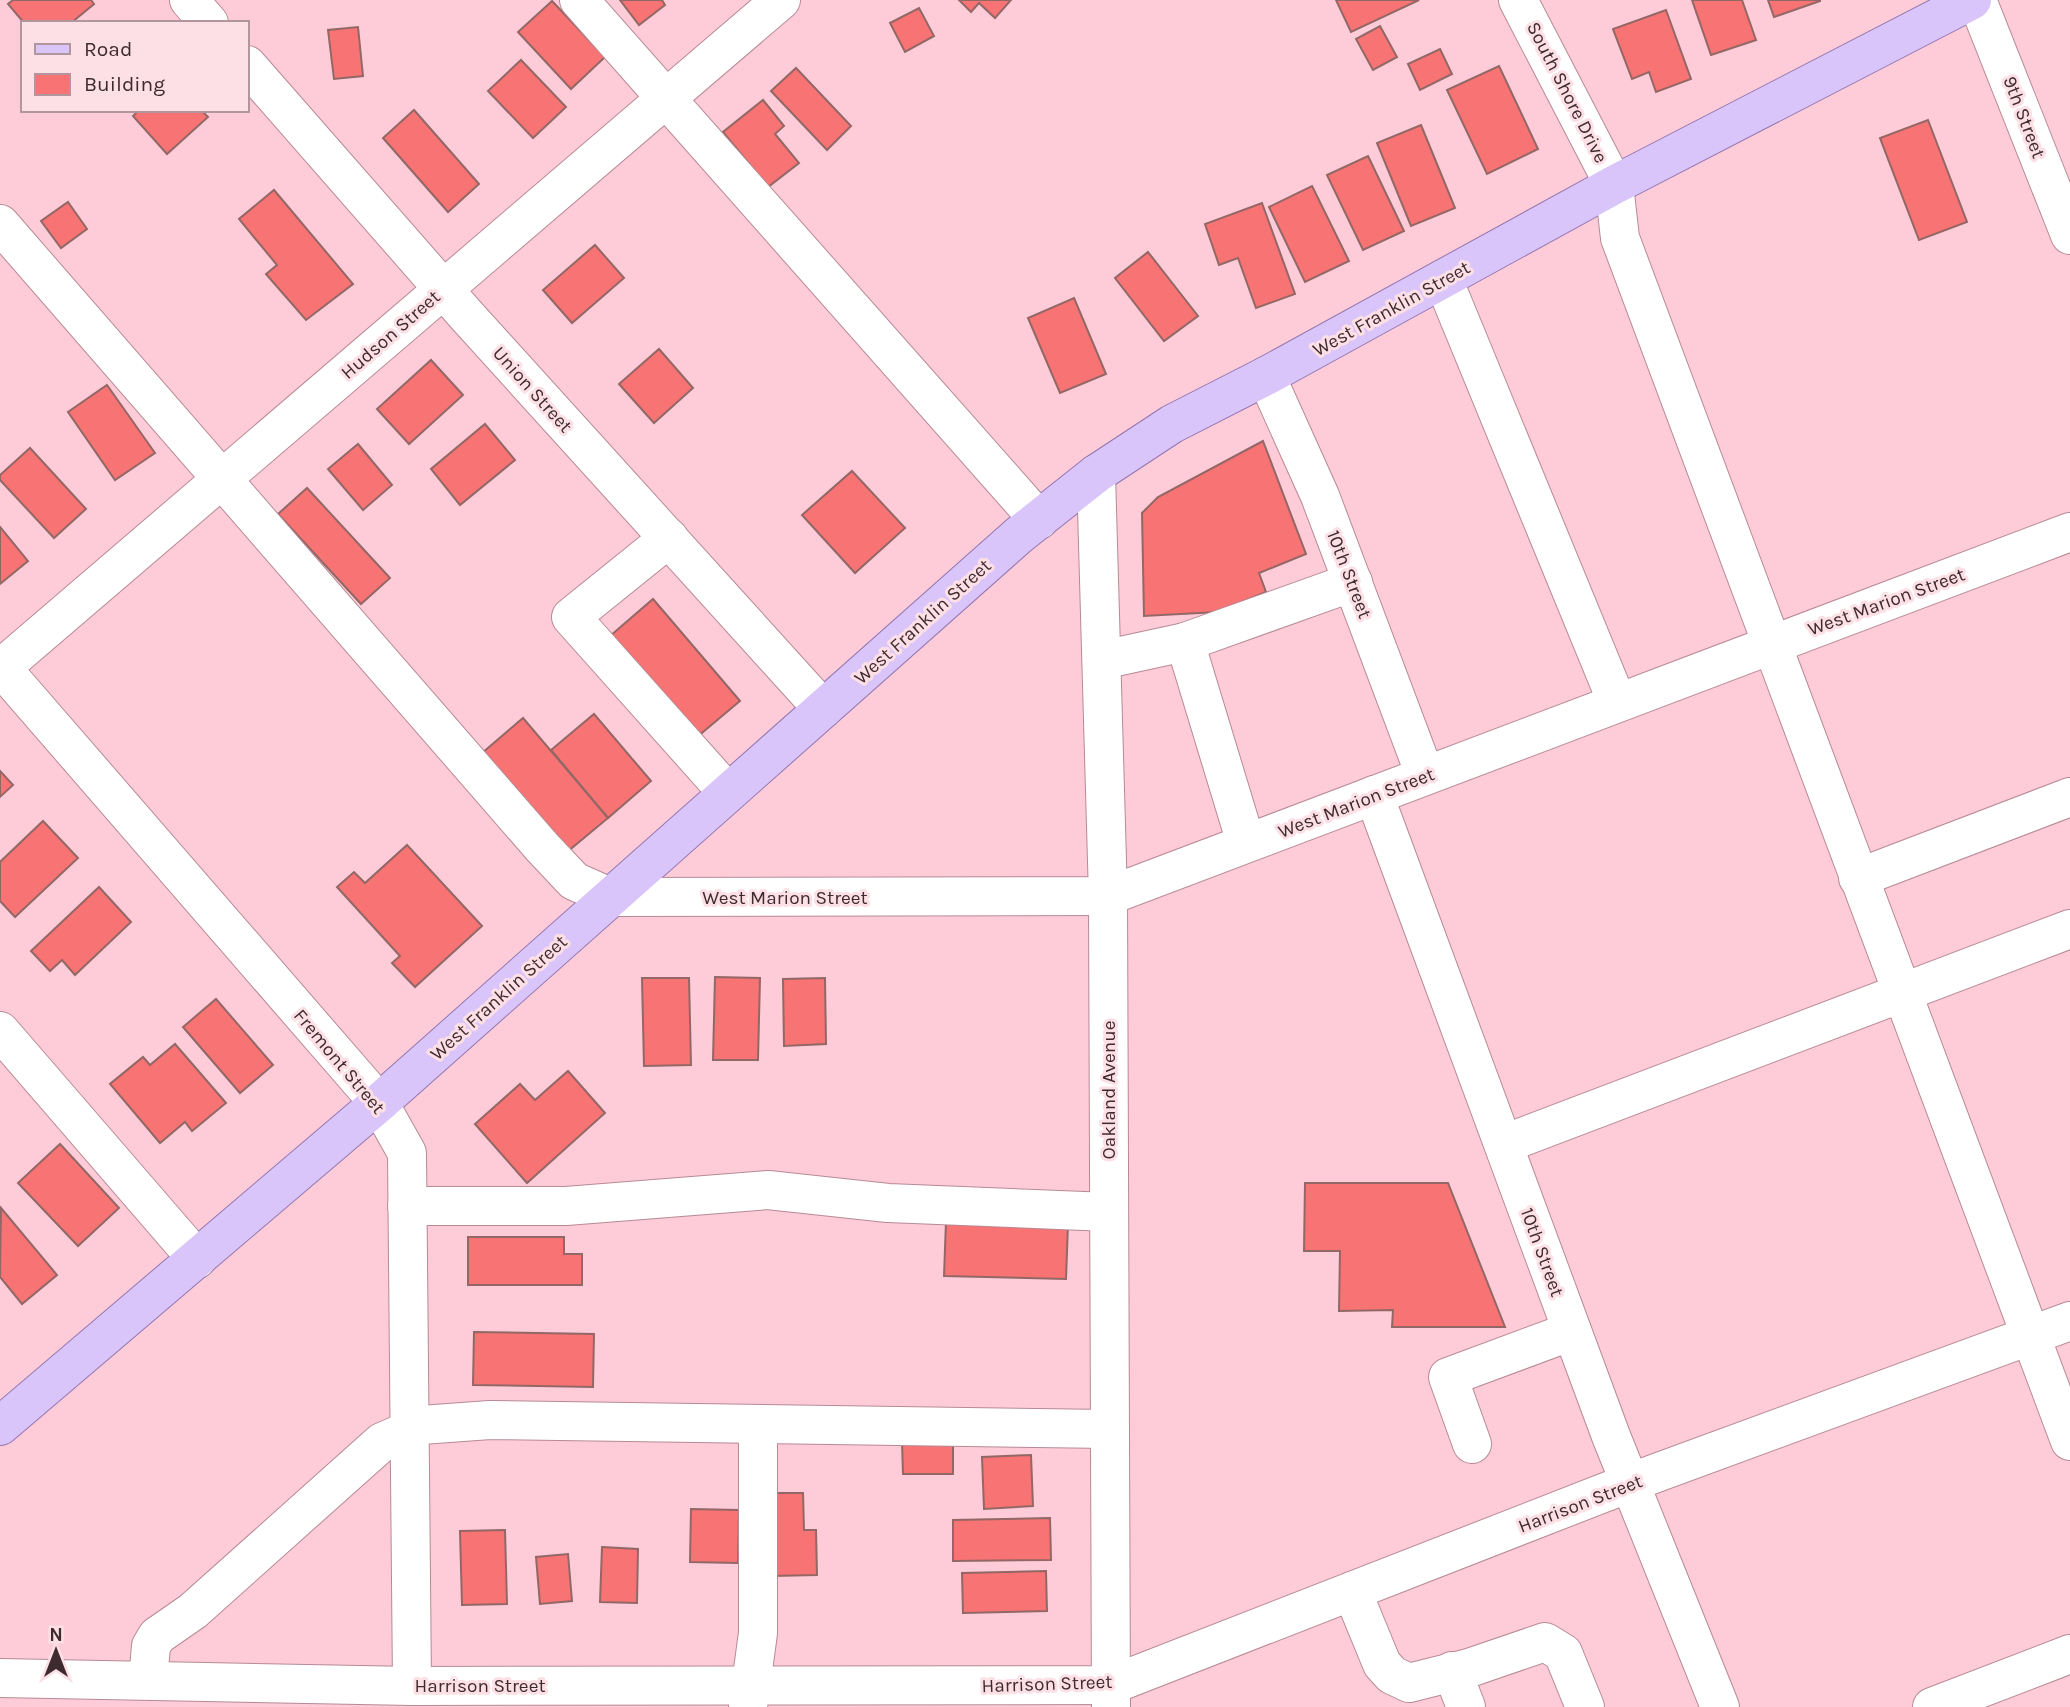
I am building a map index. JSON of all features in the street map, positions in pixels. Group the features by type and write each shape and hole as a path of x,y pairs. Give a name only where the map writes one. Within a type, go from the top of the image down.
{"main road":[{"name":"West Franklin Street","path":"0,1426 379,1103 727,792 1039,520 1096,474 1172,424 1266,376 1614,185 1974,0"}],"street":[{"path":"189,0 207,21"},
{"path":"579,0 1039,520"},
{"name":"Hudson Street","path":"1,668 781,0"},
{"name":"South Shore Drive","path":"1518,0 1614,185"},
{"name":"9th Street","path":"1974,0 2067,218"},
{"name":"Union Street","path":"248,66 444,289 823,709"},
{"path":"1614,185 1620,238 2070,1441"},
{"path":"0,224 542,847 574,881 610,897"},
{"path":"1444,279 1617,702"},
{"name":"10th Street","path":"1266,376 1321,496 1425,775"},
{"name":"Oakland Avenue","path":"1096,474 1108,896 1111,1696"},
{"name":"West Marion Street","path":"610,897 1108,896 2070,533"},
{"path":"669,538 571,617 727,792"},
{"path":"1102,660 1185,642 1353,582"},
{"path":"1185,642 1246,843"},
{"name":"Fremont Street","path":"1,668 379,1103 407,1153 409,1430 394,1693"},
{"name":"10th Street","path":"1374,795 1629,1483 1720,1707"},
{"path":"1858,878 2070,797"},
{"path":"1504,1144 2070,929"},
{"path":"0,1031 197,1259"},
{"path":"407,1206 566,1206 768,1190 888,1203 1109,1212"},
{"name":"Harrison Street","path":"11,1687 148,1681 394,1693 1111,1696 1352,1591 1629,1483 2070,1321"},
{"path":"1472,1444 1448,1377 1572,1331"},
{"path":"148,1681 151,1646 157,1636 193,1611 382,1442 421,1425 490,1420 1110,1429"},
{"path":"750,1696 758,1633 758,1424"},
{"path":"1352,1591 1382,1664 1392,1675 1409,1683 1545,1642 1563,1653 1585,1707"},
{"path":"1932,1707 2070,1654"},
{"path":"1452,1671 1466,1707"}],"building":[{"path":"13,0 91,0 94,4 73,21 22,21 8,4"},
{"path":"620,0 662,0 665,5 639,25"},
{"path":"959,0 1011,0 995,18 979,3 971,12"},
{"path":"1336,0 1419,0 1351,32"},
{"path":"1692,0 1742,0 1756,40 1711,55"},
{"path":"1768,0 1820,0 1820,1 1774,17"},
{"path":"552,1 605,57 571,89 518,32"},
{"path":"919,8 934,36 905,52 890,23"},
{"path":"1666,10 1691,79 1656,92 1649,72 1632,79 1613,29"},
{"path":"1380,26 1397,57 1373,70 1356,39"},
{"path":"358,27 363,76 334,79 328,30"},
{"path":"1440,49 1452,74 1420,90 1408,64"},
{"path":"521,60 566,107 533,138 488,91"},
{"path":"1499,66 1538,149 1487,174 1447,90"},
{"path":"796,68 851,126 827,150 771,91"},
{"path":"763,100 784,126 775,134 799,163 768,187 723,132"},
{"path":"414,110 479,184 448,212 383,138"},
{"path":"137,112 203,112 208,117 167,154 133,116"},
{"path":"1928,120 1967,222 1919,240 1880,138"},
{"path":"1421,125 1455,208 1411,226 1377,143"},
{"path":"1368,156 1404,231 1363,250 1327,175"},
{"path":"1312,186 1349,261 1305,282 1269,207"},
{"path":"274,190 353,284 306,320 266,274 277,265 239,219"},
{"path":"68,202 87,229 61,248 41,221"},
{"path":"1262,203 1295,294 1256,308 1238,258 1219,265 1205,224"},
{"path":"595,245 624,278 572,323 543,290"},
{"path":"1148,252 1198,316 1164,341 1115,278"},
{"path":"1074,298 1106,374 1060,393 1028,318"},
{"path":"659,349 693,388 654,423 619,384"},
{"path":"431,360 463,395 409,444 377,409"},
{"path":"107,385 155,453 115,480 68,412"},
{"path":"485,424 515,460 460,505 431,469"},
{"path":"1263,441 1306,554 1259,573 1266,592 1218,612 1144,616 1142,513 1158,497"},
{"path":"358,444 392,485 363,510 328,469"},
{"path":"30,448 86,509 54,538 0,480 0,475"},
{"path":"852,471 905,528 855,573 802,515"},
{"path":"307,488 390,578 361,604 278,514"},
{"path":"0,527 28,561 0,584"},
{"path":"653,599 740,701 697,737 610,636"},
{"path":"594,714 651,781 608,818 551,750"},
{"path":"523,718 608,818 567,852 482,753"},
{"path":"0,771 13,785 0,797"},
{"path":"43,821 78,858 15,917 0,901 0,862"},
{"path":"407,845 482,926 415,987 392,963 400,956 337,887 354,872 365,883"},
{"path":"99,887 131,922 75,975 62,960 50,971 31,951"},
{"path":"715,977 760,978 758,1060 713,1060"},
{"path":"642,978 689,978 691,1065 644,1066"},
{"path":"825,978 826,1044 784,1046 783,979"},
{"path":"216,999 273,1065 240,1093 183,1027"},
{"path":"175,1044 226,1103 192,1131 185,1122 160,1143 110,1084 143,1057 150,1065"},
{"path":"568,1071 605,1113 527,1183 475,1124 520,1084 535,1100"},
{"path":"60,1144 119,1208 78,1246 18,1183"},
{"path":"1305,1183 1448,1183 1505,1327 1392,1327 1393,1310 1339,1311 1340,1251 1304,1251"},
{"path":"1,1208 57,1275 22,1304 0,1277"},
{"path":"946,1221 1068,1224 1066,1279 944,1276"},
{"path":"468,1237 564,1237 564,1254 582,1254 582,1285 468,1285"},
{"path":"474,1332 594,1334 593,1387 473,1385"},
{"path":"902,1442 953,1442 953,1474 903,1474"},
{"path":"1031,1455 1033,1506 984,1509 982,1457"},
{"path":"771,1493 803,1493 804,1530 816,1530 817,1575 773,1576"},
{"path":"691,1509 739,1510 738,1563 690,1562"},
{"path":"1050,1518 1051,1560 953,1561 953,1520"},
{"path":"505,1530 507,1604 462,1605 460,1531"},
{"path":"602,1547 638,1549 637,1603 600,1602"},
{"path":"568,1554 572,1601 540,1604 536,1557"},
{"path":"1046,1571 1047,1611 963,1613 962,1573"}]}
